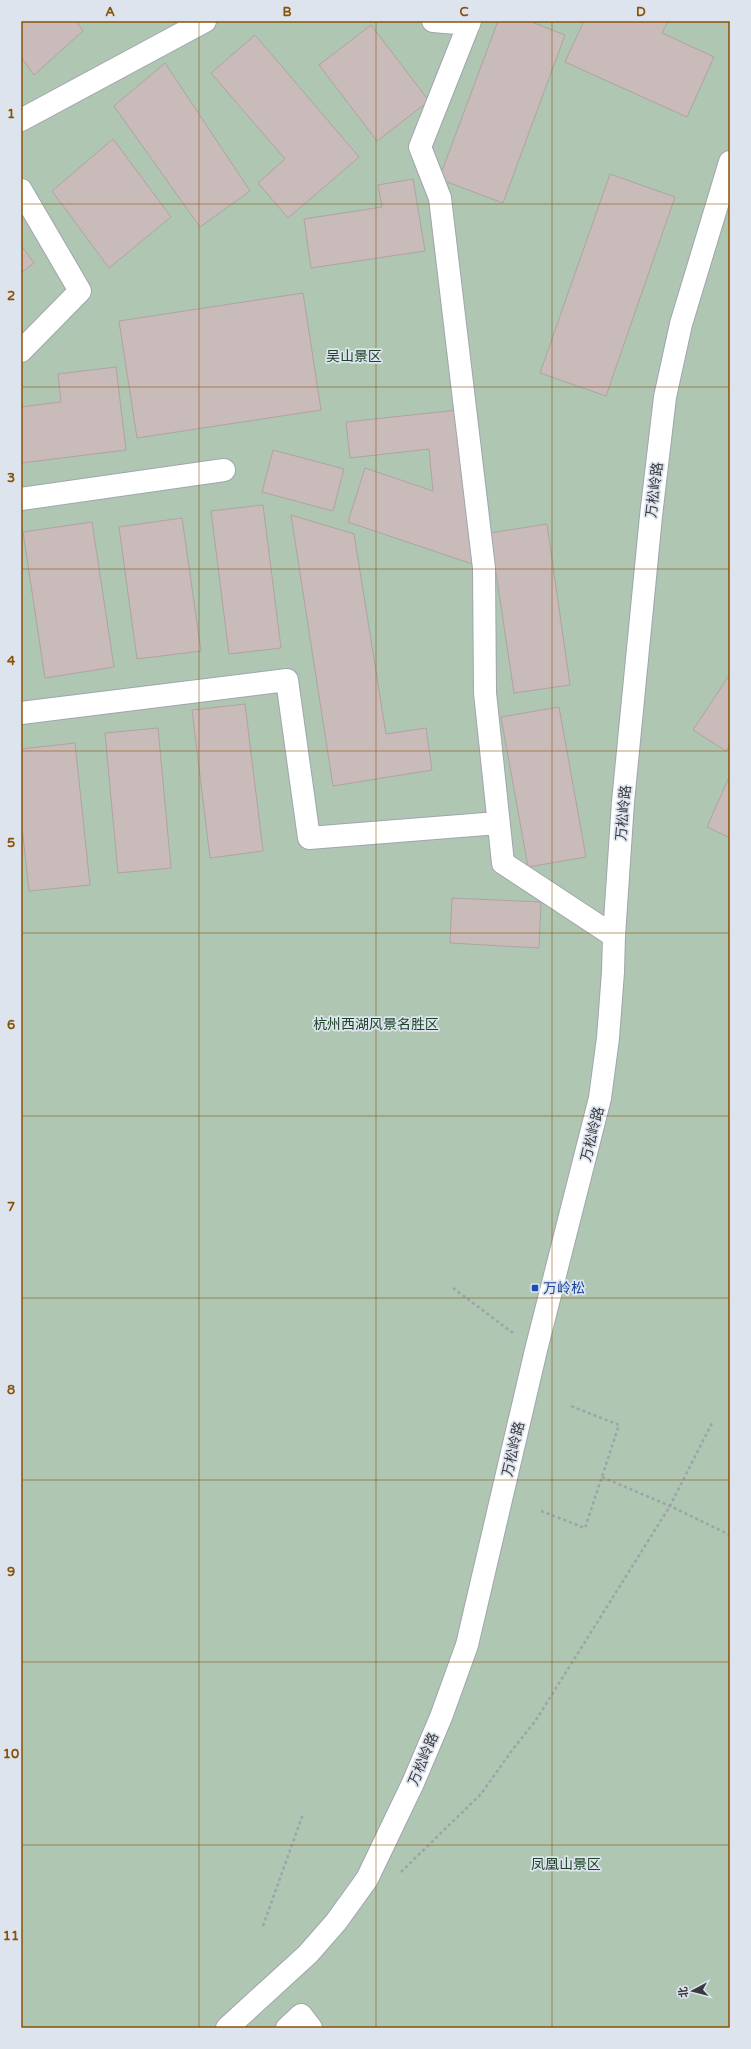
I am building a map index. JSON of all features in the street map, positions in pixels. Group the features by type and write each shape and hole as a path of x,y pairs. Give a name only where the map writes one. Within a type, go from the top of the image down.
{"street":[{"path":"21,120 205,21"},
{"path":"433,21 470,23 420,147 440,198 483,560 486,693 503,864 614,936"},
{"name":"万松岭路","path":"227,2028 308,1954 336,1922 367,1879 413,1783 441,1717 467,1645 536,1350 600,1098 608,1038 624,794 651,516 665,397 681,324 730,162"},
{"path":"21,190 80,291 21,351"},
{"path":"21,499 224,470"},
{"path":"21,713 287,680 309,838 498,823"},
{"path":"287,2028 301,2015 311,2028"}],"path":[{"path":"453,1288 536,1350"},
{"path":"541,1511 585,1528 619,1425 571,1406"},
{"path":"396,1877 481,1794 536,1720 670,1506 713,1421"},
{"path":"602,1477 730,1534"},
{"path":"263,1926 303,1814"}],"green space":[{"name":"吴山景区","path":"21,21 730,21 730,2028 21,2028"}],"building":[{"path":"21,21 76,21 83,31 34,75 21,57"},
{"path":"498,21 529,21 565,35 503,203 439,179"},
{"path":"584,21 668,21 662,33 714,57 687,117 565,62"},
{"path":"371,25 429,101 377,141 319,65"},
{"path":"255,35 359,157 288,218 258,183 285,159 211,73"},
{"path":"165,63 250,191 200,227 114,106"},
{"path":"113,139 171,217 109,268 52,191"},
{"path":"610,174 675,197 606,396 540,373"},
{"path":"413,179 425,251 311,268 304,219 382,207 378,185"},
{"path":"21,245 34,263 21,273"},
{"path":"303,293 321,410 137,438 119,321"},
{"path":"116,367 126,450 21,463 21,407 61,402 58,374"},
{"path":"467,409 484,568 348,522 365,468 433,491 429,449 350,458 346,422"},
{"path":"273,450 344,469 333,511 262,492"},
{"path":"263,505 281,648 229,654 211,511"},
{"path":"291,515 354,534 386,734 426,728 432,770 333,786"},
{"path":"182,518 201,651 137,659 119,527"},
{"path":"92,522 114,667 45,678 23,532"},
{"path":"547,524 570,685 514,693 490,533"},
{"path":"730,674 730,745 726,751 693,730"},
{"path":"245,704 263,851 210,858 192,710"},
{"path":"559,707 586,857 528,867 501,717"},
{"path":"158,728 171,868 118,873 105,733"},
{"path":"75,743 90,885 29,891 21,818 21,749"},
{"path":"730,775 730,838 707,827"},
{"path":"452,898 541,902 539,948 450,943"}],"place":[{"name":"万岭松","path":"535,1288"}],"park label":[{"name":"杭州西湖风景名胜区","path":"376,1024"},
{"name":"凤凰山景区","path":"566,1864"}]}
